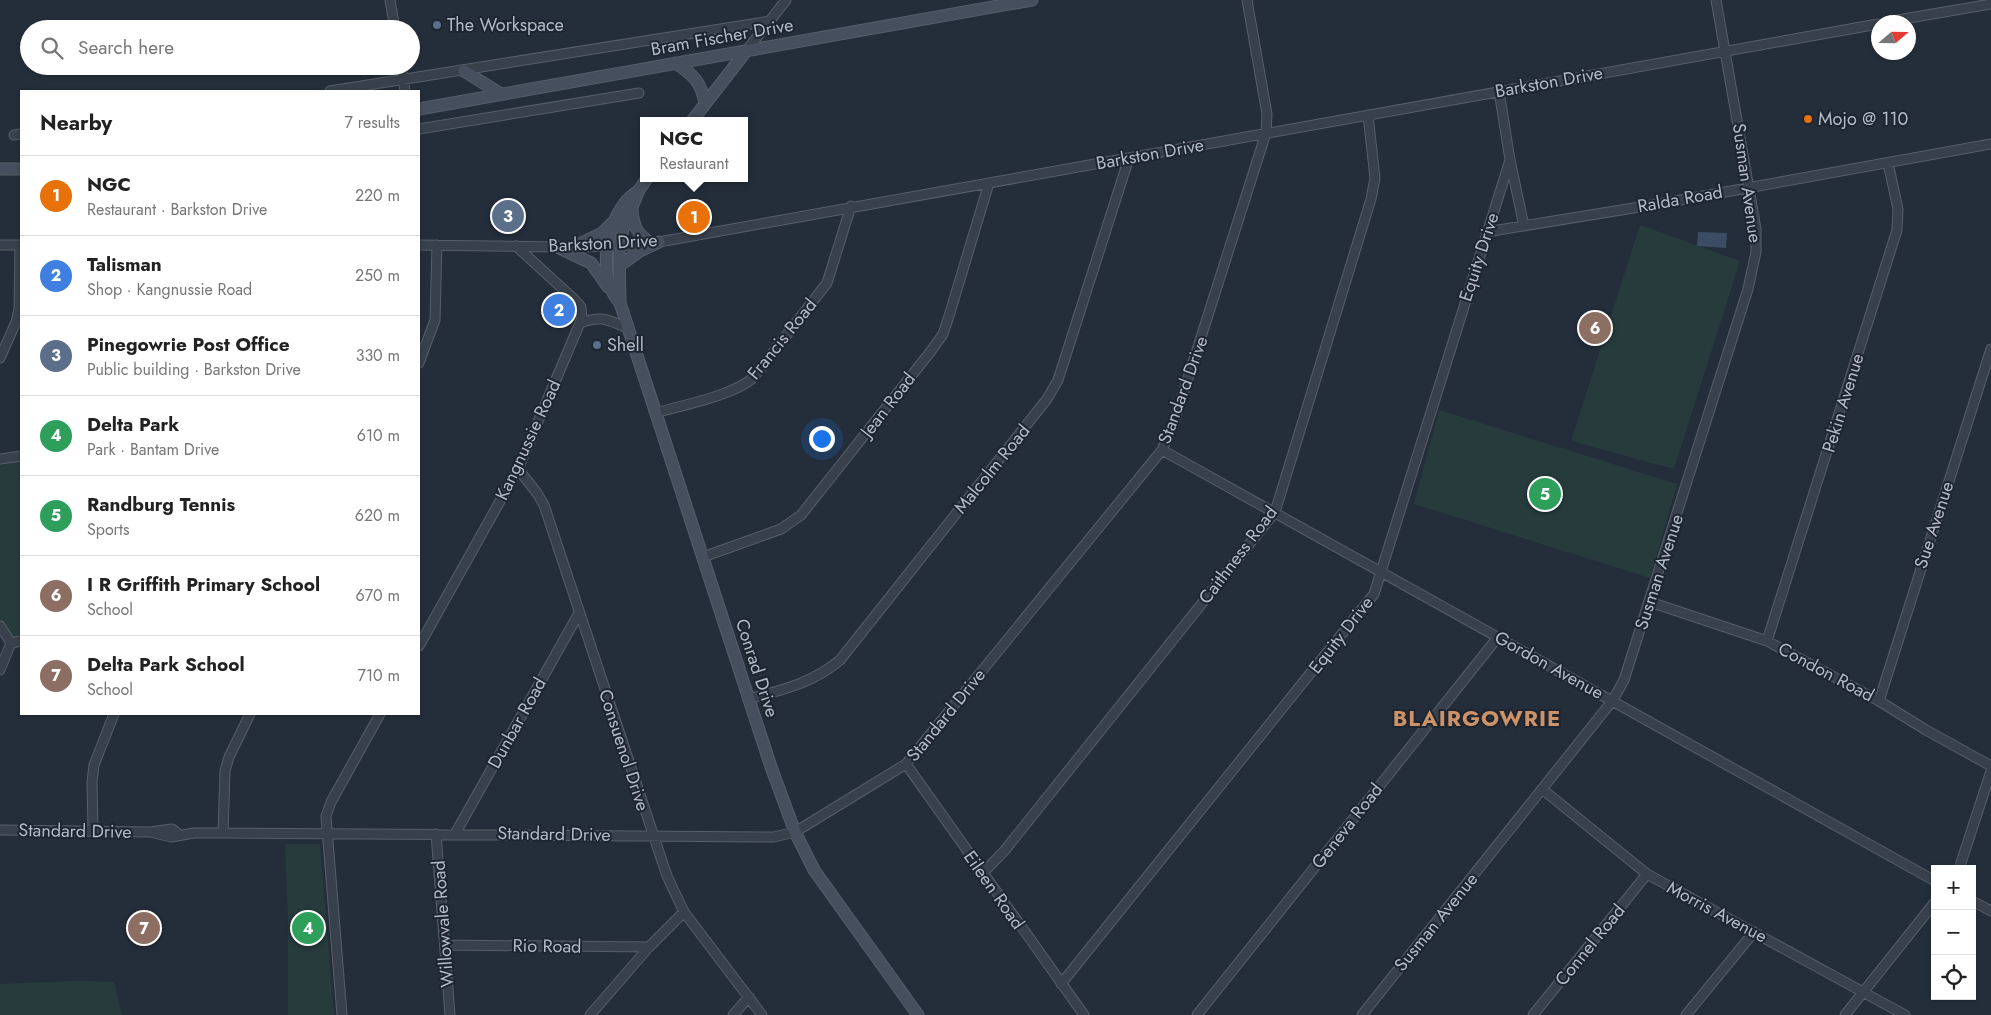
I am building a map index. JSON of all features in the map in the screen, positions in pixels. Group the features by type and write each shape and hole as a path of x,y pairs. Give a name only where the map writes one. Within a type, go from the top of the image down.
{"street":[{"path":"390,0 393,20"},
{"path":"695,117 786,0"},
{"name":"Bram Fischer Drive","path":"420,109 1032,0"},
{"name":"Standard Drive","path":"0,830 774,837 795,832 906,764 1162,450 1176,419 1266,134 1267,114 1247,0"},
{"name":"Susman Avenue","path":"1362,1015 1613,700 1622,686 1754,267 1757,240 1750,187 1716,0"},
{"path":"1916,17 1991,4"},
{"name":"Bram Fischer Drive","path":"337,90 770,21"},
{"name":"Barkston Drive","path":"420,245 573,247 655,242 1871,25"},
{"path":"675,63 689,72 698,81 705,104"},
{"path":"464,71 501,94"},
{"path":"402,75 405,90"},
{"name":"Equity Drive","path":"1499,91 1510,160 1524,226"},
{"path":"420,129 639,93"},
{"name":"Caithness Road","path":"982,874 1004,850 1274,512 1375,186 1368,115"},
{"name":"Ralda Road","path":"1486,232 1991,144"},
{"name":"Malcolm Road","path":"748,699 807,681 826,672 840,660 1047,400 1058,380 1129,158"},
{"name":"Equity Drive","path":"1062,984 1372,596 1510,160"},
{"name":"Pekin Avenue","path":"1767,641 1897,230 1898,209 1888,163"},
{"path":"0,169 20,169"},
{"path":"614,246 644,182"},
{"name":"Jean Road","path":"702,558 781,529 801,515 931,351 946,325 989,183"},
{"path":"614,246 611,230 625,202 639,190"},
{"name":"Francis Road","path":"655,413 738,387 754,378 827,283 851,206"},
{"path":"632,210 633,221 638,233 655,242"},
{"path":"573,247 602,233 617,217"},
{"path":"619,266 655,242"},
{"path":"0,245 20,245"},
{"path":"420,359 434,320 437,245"},
{"path":"516,246 579,304 582,314 580,323"},
{"path":"555,246 590,263 611,290"},
{"name":"Conrad Drive","path":"614,246 619,266 620,303 748,699 795,832 814,870 918,1015"},
{"name":"Conrad Drive","path":"614,246 608,270 611,290 620,303"},
{"path":"0,358 18,314 20,268"},
{"path":"580,323 590,319 604,318 628,328"},
{"name":"Kangnussie Road","path":"420,644 518,468 580,323"},
{"name":"Sue Avenue","path":"1879,701 1990,354"},
{"name":"Gordon Avenue","path":"1162,450 1931,879"},
{"path":"0,459 20,456"},
{"name":"Consuenol Drive","path":"518,468 544,505 667,876 684,912 762,1015"},
{"name":"Condon Road","path":"1650,602 1767,641 1879,701 1991,766"},
{"name":"Dunbar Road","path":"455,834 579,613"},
{"path":"0,626 11,643"},
{"name":"Geneva Road","path":"1197,1015 1498,637"},
{"path":"11,643 20,642"},
{"path":"0,670 11,643"},
{"path":"92,831 94,765 114,715"},
{"path":"223,832 223,785 226,766 250,715"},
{"path":"342,1015 328,834 325,820 328,809 379,715"},
{"name":"Eileen Road","path":"906,764 982,874 1084,1015"},
{"path":"1960,865 1991,771"},
{"name":"Morris Avenue","path":"1542,789 1647,874 1905,1015"},
{"name":"Willowvale Road","path":"436,834 450,1015"},
{"name":"Connel Road","path":"1534,1015 1647,874"},
{"path":"1976,903 1991,911"},
{"path":"1845,1015 1931,907"},
{"path":"590,1015 649,947 684,912"},
{"path":"1686,1015 1754,932"},
{"name":"Rio Road","path":"445,944 649,947"},
{"path":"733,1015 749,997"}],"green space":[{"path":"1640,225 1740,261 1674,469 1571,441"},
{"path":"1439,410 1677,484 1650,578 1414,504"},
{"path":"20,461 20,640 11,642 0,626 0,463"},
{"path":"285,844 320,844 334,1015 288,1015 288,916"},
{"path":"79,981 114,982 122,1015 0,1015 0,984"}],"water":[{"path":"1698,232 1727,233 1726,248 1697,246"}],"place":[{"name":"The Workspace","path":"437,25"},
{"name":"Mojo @ 110","path":"1808,119"},
{"name":"Pinegowrie Post Office","path":"508,216"},
{"name":"NGC","path":"694,217"},
{"name":"Talisman","path":"559,310"},
{"name":"I R Griffith Primary School","path":"1595,328"},
{"name":"Shell","path":"597,345"},
{"name":"Randburg Tennis","path":"1545,494"},
{"name":"Delta Park School","path":"144,928"},
{"name":"Delta Park","path":"308,928"}],"district":[{"name":"BLAIRGOWRIE","path":"1477,718"}]}
